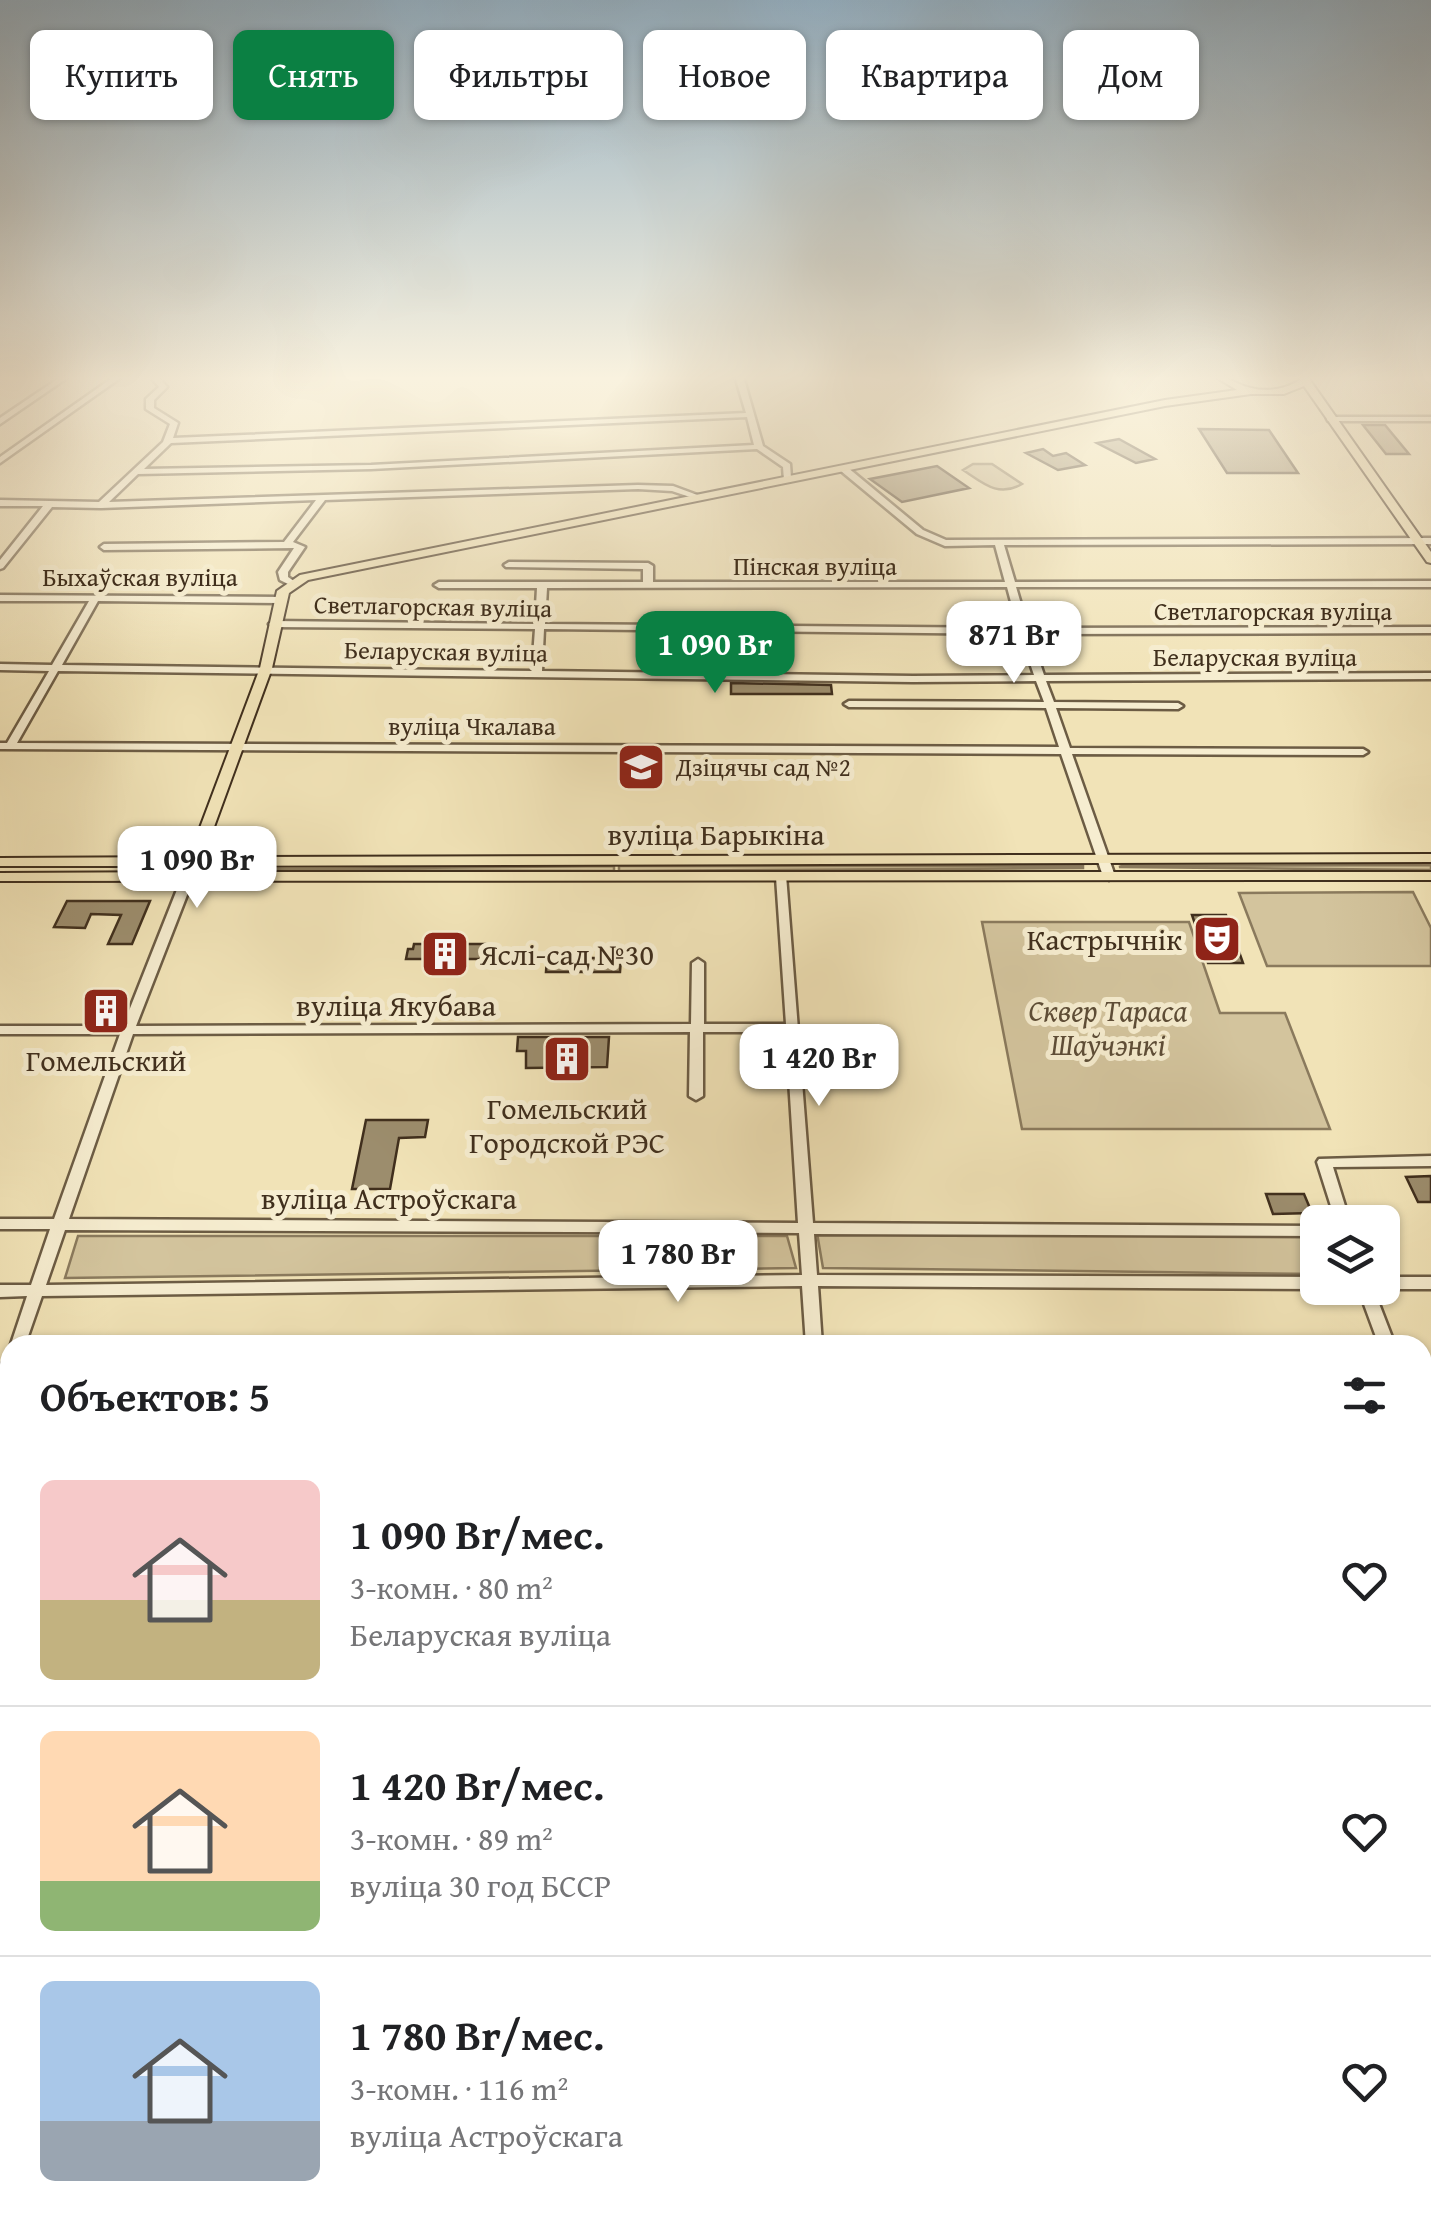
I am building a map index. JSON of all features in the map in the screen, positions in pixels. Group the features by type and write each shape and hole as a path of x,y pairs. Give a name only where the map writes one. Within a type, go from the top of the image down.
{"main road":[{"path":"191,870 240,747 266,668 280,600 292,582 321,572 777,480"},
{"path":"1374,480 1431,560"},
{"name":"вуліца Барыкіна","path":"0,862 191,870 782,877 1431,858"},
{"name":"вуліца Барыкіна","path":"0,877 191,870 1106,869 1431,876"}],"street":[{"path":"101,505 129,480"},
{"path":"365,496 369,480"},
{"path":"858,480 930,540 1431,541"},
{"path":"0,502 101,505 638,486 696,496"},
{"path":"287,544 323,498"},
{"path":"0,566 49,505"},
{"path":"998,542 1024,632 1106,869"},
{"path":"104,547 287,544 301,548 283,572 283,578 292,582"},
{"path":"509,565 648,566 648,586"},
{"name":"Пінская вуліца","path":"440,585 1431,584"},
{"path":"537,673 542,586"},
{"name":"Быхаўская вуліца","path":"0,598 280,600"},
{"path":"5,746 94,600"},
{"name":"Светлагорская вуліца","path":"274,624 1024,632 1431,630"},
{"name":"Беларуская вуліца","path":"0,666 1042,678 1431,676"},
{"path":"849,704 1178,706"},
{"name":"вуліца Чкалава","path":"5,746 1364,752"},
{"path":"22,1335 128,1030 191,870"},
{"path":"782,877 813,1335"},
{"path":"696,1096 698,963"},
{"name":"вуліца Якубава","path":"0,1030 792,1028"},
{"path":"1337,1205 1324,1162 1431,1161"},
{"name":"вуліца Астроўскага","path":"0,1224 1300,1231"},
{"path":"0,1291 808,1280 1300,1283"},
{"path":"1400,1283 1431,1284"},
{"path":"1372,1305 1383,1335"}],"green space":[{"path":"978,480 1016,480 1022,484 1005,490"},
{"path":"1431,865 1431,870 1119,867 1122,866"},
{"path":"614,866 614,871 211,870"},
{"path":"619,866 1083,866 1083,868 619,871"},
{"path":"1413,892 1431,928 1431,966 1267,966 1239,893"},
{"name":"Сквер Тараса Шаўчэнкі","path":"982,922 1189,922 1220,1013 1285,1013 1330,1129 1022,1129"},
{"path":"817,1233 1300,1237 1300,1274 823,1268"},
{"path":"78,1236 787,1236 796,1268 65,1278"}],"building":[{"path":"871,480 957,480 969,488 902,502"},
{"path":"731,683 831,685 832,694 731,694"},
{"path":"67,901 150,901 132,944 108,944 121,915 91,914 85,928 54,927"},
{"name":"Кастрычнік","path":"1192,915 1226,915 1243,963 1208,963"},
{"name":"Яслі-сад №30","path":"414,944 485,944 483,959 406,959"},
{"path":"547,958 621,958 620,972 546,972"},
{"name":"Гомельский Городской РЭС","path":"518,1037 609,1037 607,1067 526,1068 526,1051 517,1051"},
{"path":"366,1120 428,1120 425,1137 399,1138 390,1189 352,1189"},
{"path":"1431,1176 1431,1202 1418,1202 1406,1177"},
{"path":"1266,1194 1304,1194 1309,1205 1300,1205 1300,1213 1273,1214"}],"place":[{"name":"Дзіцячы сад №2","path":"641,767"},
{"name":"Кастрычнік","path":"1217,939"},
{"name":"Яслі-сад №30","path":"445,954"},
{"name":"Гомельский","path":"106,1011"},
{"name":"Гомельский Городской РЭС","path":"567,1059"}]}
